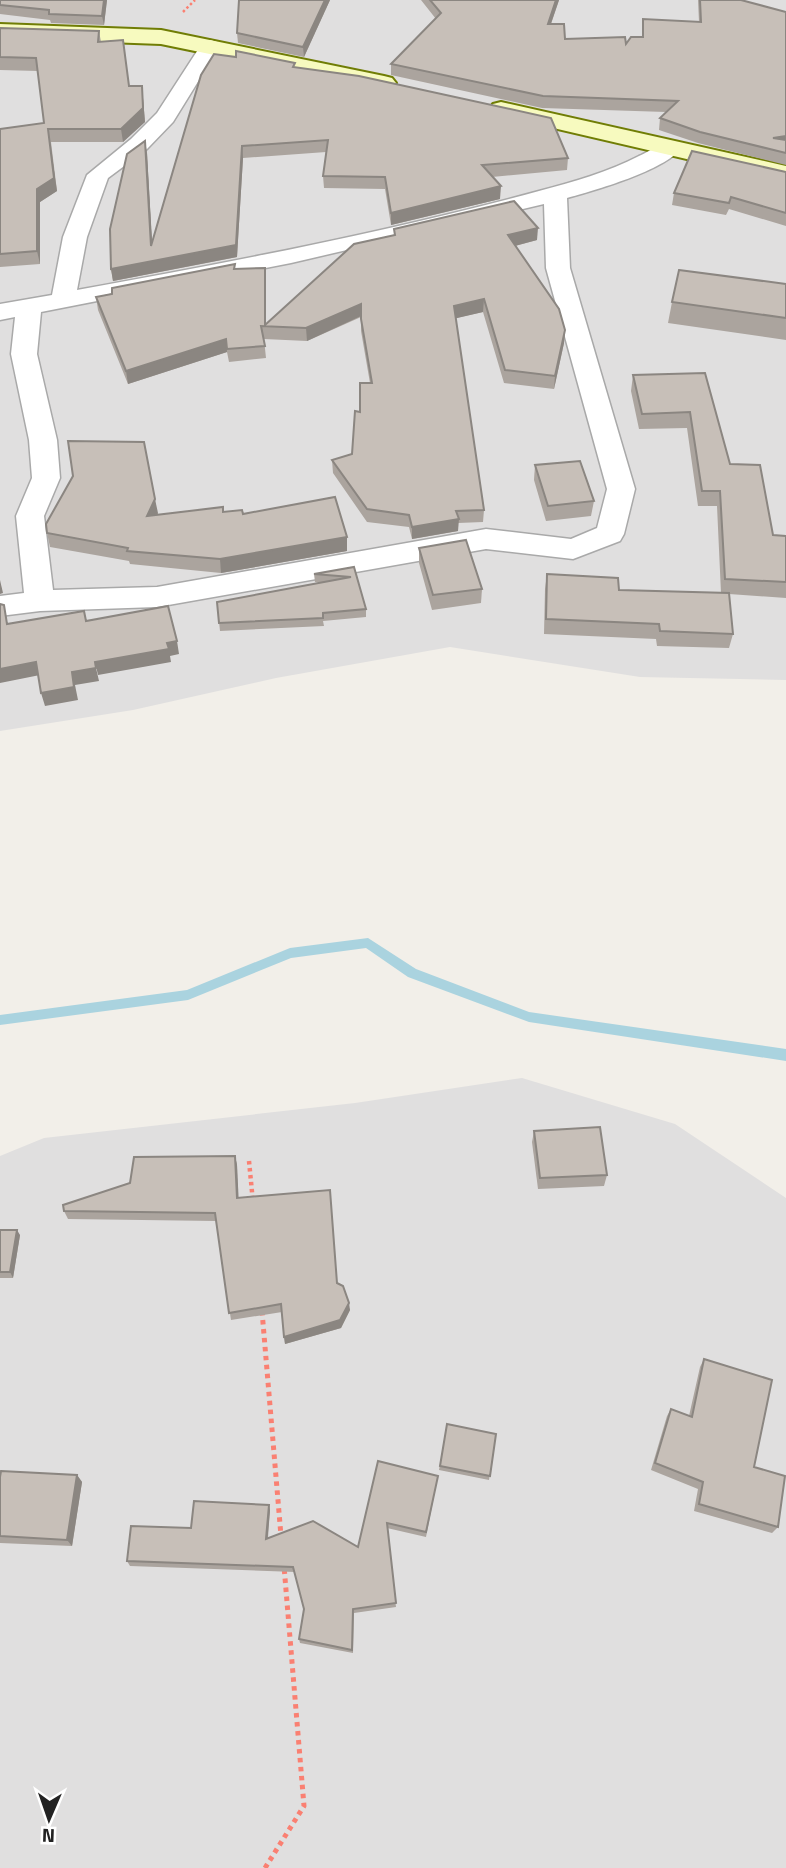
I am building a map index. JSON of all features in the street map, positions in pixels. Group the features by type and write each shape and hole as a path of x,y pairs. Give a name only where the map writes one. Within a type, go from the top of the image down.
{"street":[{"path":"0,31 161,37 400,87"},
{"path":"63,300 75,237 98,175 139,144 165,117 210,46"},
{"path":"481,104 786,174"},
{"path":"0,312 351,244 555,194 650,161 670,148"},
{"path":"0,606 40,601 157,597 486,540 573,549 610,534 621,489 558,268 555,194"},
{"path":"29,307 24,354 43,440 46,478 30,516 40,601"}],"path":[{"path":"249,1161 254,1216"},
{"path":"261,1298 282,1545"},
{"path":"265,1868 304,1806 283,1559"}],"shaded area":[{"path":"0,0 786,0 786,680 640,677 450,647 276,678 133,710 0,731"},
{"path":"522,1078 675,1124 786,1198 786,1868 0,1868 0,1156 44,1138 355,1103"}],"building":[{"path":"0,0 104,0 102,16 49,14 49,10 0,5"},
{"path":"239,0 325,0 303,47 237,33"},
{"path":"430,0 556,0 548,24 564,24 565,39 625,37 626,44 631,37 643,37 643,19 701,22 700,0 741,0 786,12 786,136 773,138 786,140 786,153 700,132 660,118 678,101 543,96 391,64 441,13"},
{"path":"0,28 99,31 98,42 123,40 129,86 142,86 143,108 121,129 48,129 54,178 37,189 37,251 0,254 0,129 44,123 36,58 0,57"},
{"path":"236,51 295,63 293,67 359,76 551,118 568,158 482,165 501,186 391,213 385,177 323,176 328,140 242,146 236,245 111,269 110,229 127,154 145,141 151,246 201,75 214,54 236,57"},
{"path":"692,151 786,172 786,213 731,197 729,203 674,193"},
{"path":"514,201 538,228 508,235 559,309 565,330 555,376 505,370 484,299 454,306 484,510 456,511 459,519 412,527 409,515 367,509 332,460 352,454 355,411 360,412 360,383 372,383 361,304 306,328 261,326 265,346 227,349 226,339 126,371 96,297 112,294 112,288 235,264 234,269 265,268 265,325 354,244 395,235 394,229"},
{"path":"679,270 786,284 786,318 672,302"},
{"path":"705,373 730,464 760,465 773,535 786,536 786,582 725,579 720,491 702,491 690,412 642,414 633,375"},
{"path":"68,441 144,442 155,499 147,516 223,507 223,512 242,510 243,514 335,497 347,537 220,559 127,551 128,548 47,533 46,524 73,476"},
{"path":"580,461 594,501 548,506 535,465"},
{"path":"466,540 482,589 433,595 419,548"},
{"path":"354,567 366,609 323,613 323,618 219,623 217,602 351,577 314,574"},
{"path":"547,574 618,578 619,590 729,593 733,634 660,631 659,624 546,619"},
{"path":"0,604 4,605 7,624 84,611 86,621 168,606 177,641 167,643 169,649 95,662 96,668 72,672 74,687 41,693 36,662 0,669"},
{"path":"600,1127 607,1175 540,1178 534,1131"},
{"path":"235,1156 237,1198 330,1190 337,1283 343,1286 349,1303 340,1320 284,1337 281,1304 229,1313 215,1213 64,1211 63,1205 130,1183 134,1157"},
{"path":"0,1230 17,1230 10,1272 0,1272"},
{"path":"704,1359 772,1380 754,1467 785,1476 778,1527 699,1504 703,1482 655,1463 671,1409 692,1417"},
{"path":"447,1424 496,1434 490,1476 440,1466"},
{"path":"378,1461 438,1476 426,1532 387,1523 396,1603 353,1609 352,1650 299,1639 304,1609 293,1567 127,1561 131,1526 191,1528 194,1501 269,1505 266,1539 313,1521 358,1547"},
{"path":"1,1471 77,1475 67,1540 0,1536"}],"waterway":[{"path":"0,1020 188,995 290,953 368,943 412,973 529,1017 786,1055"}]}
